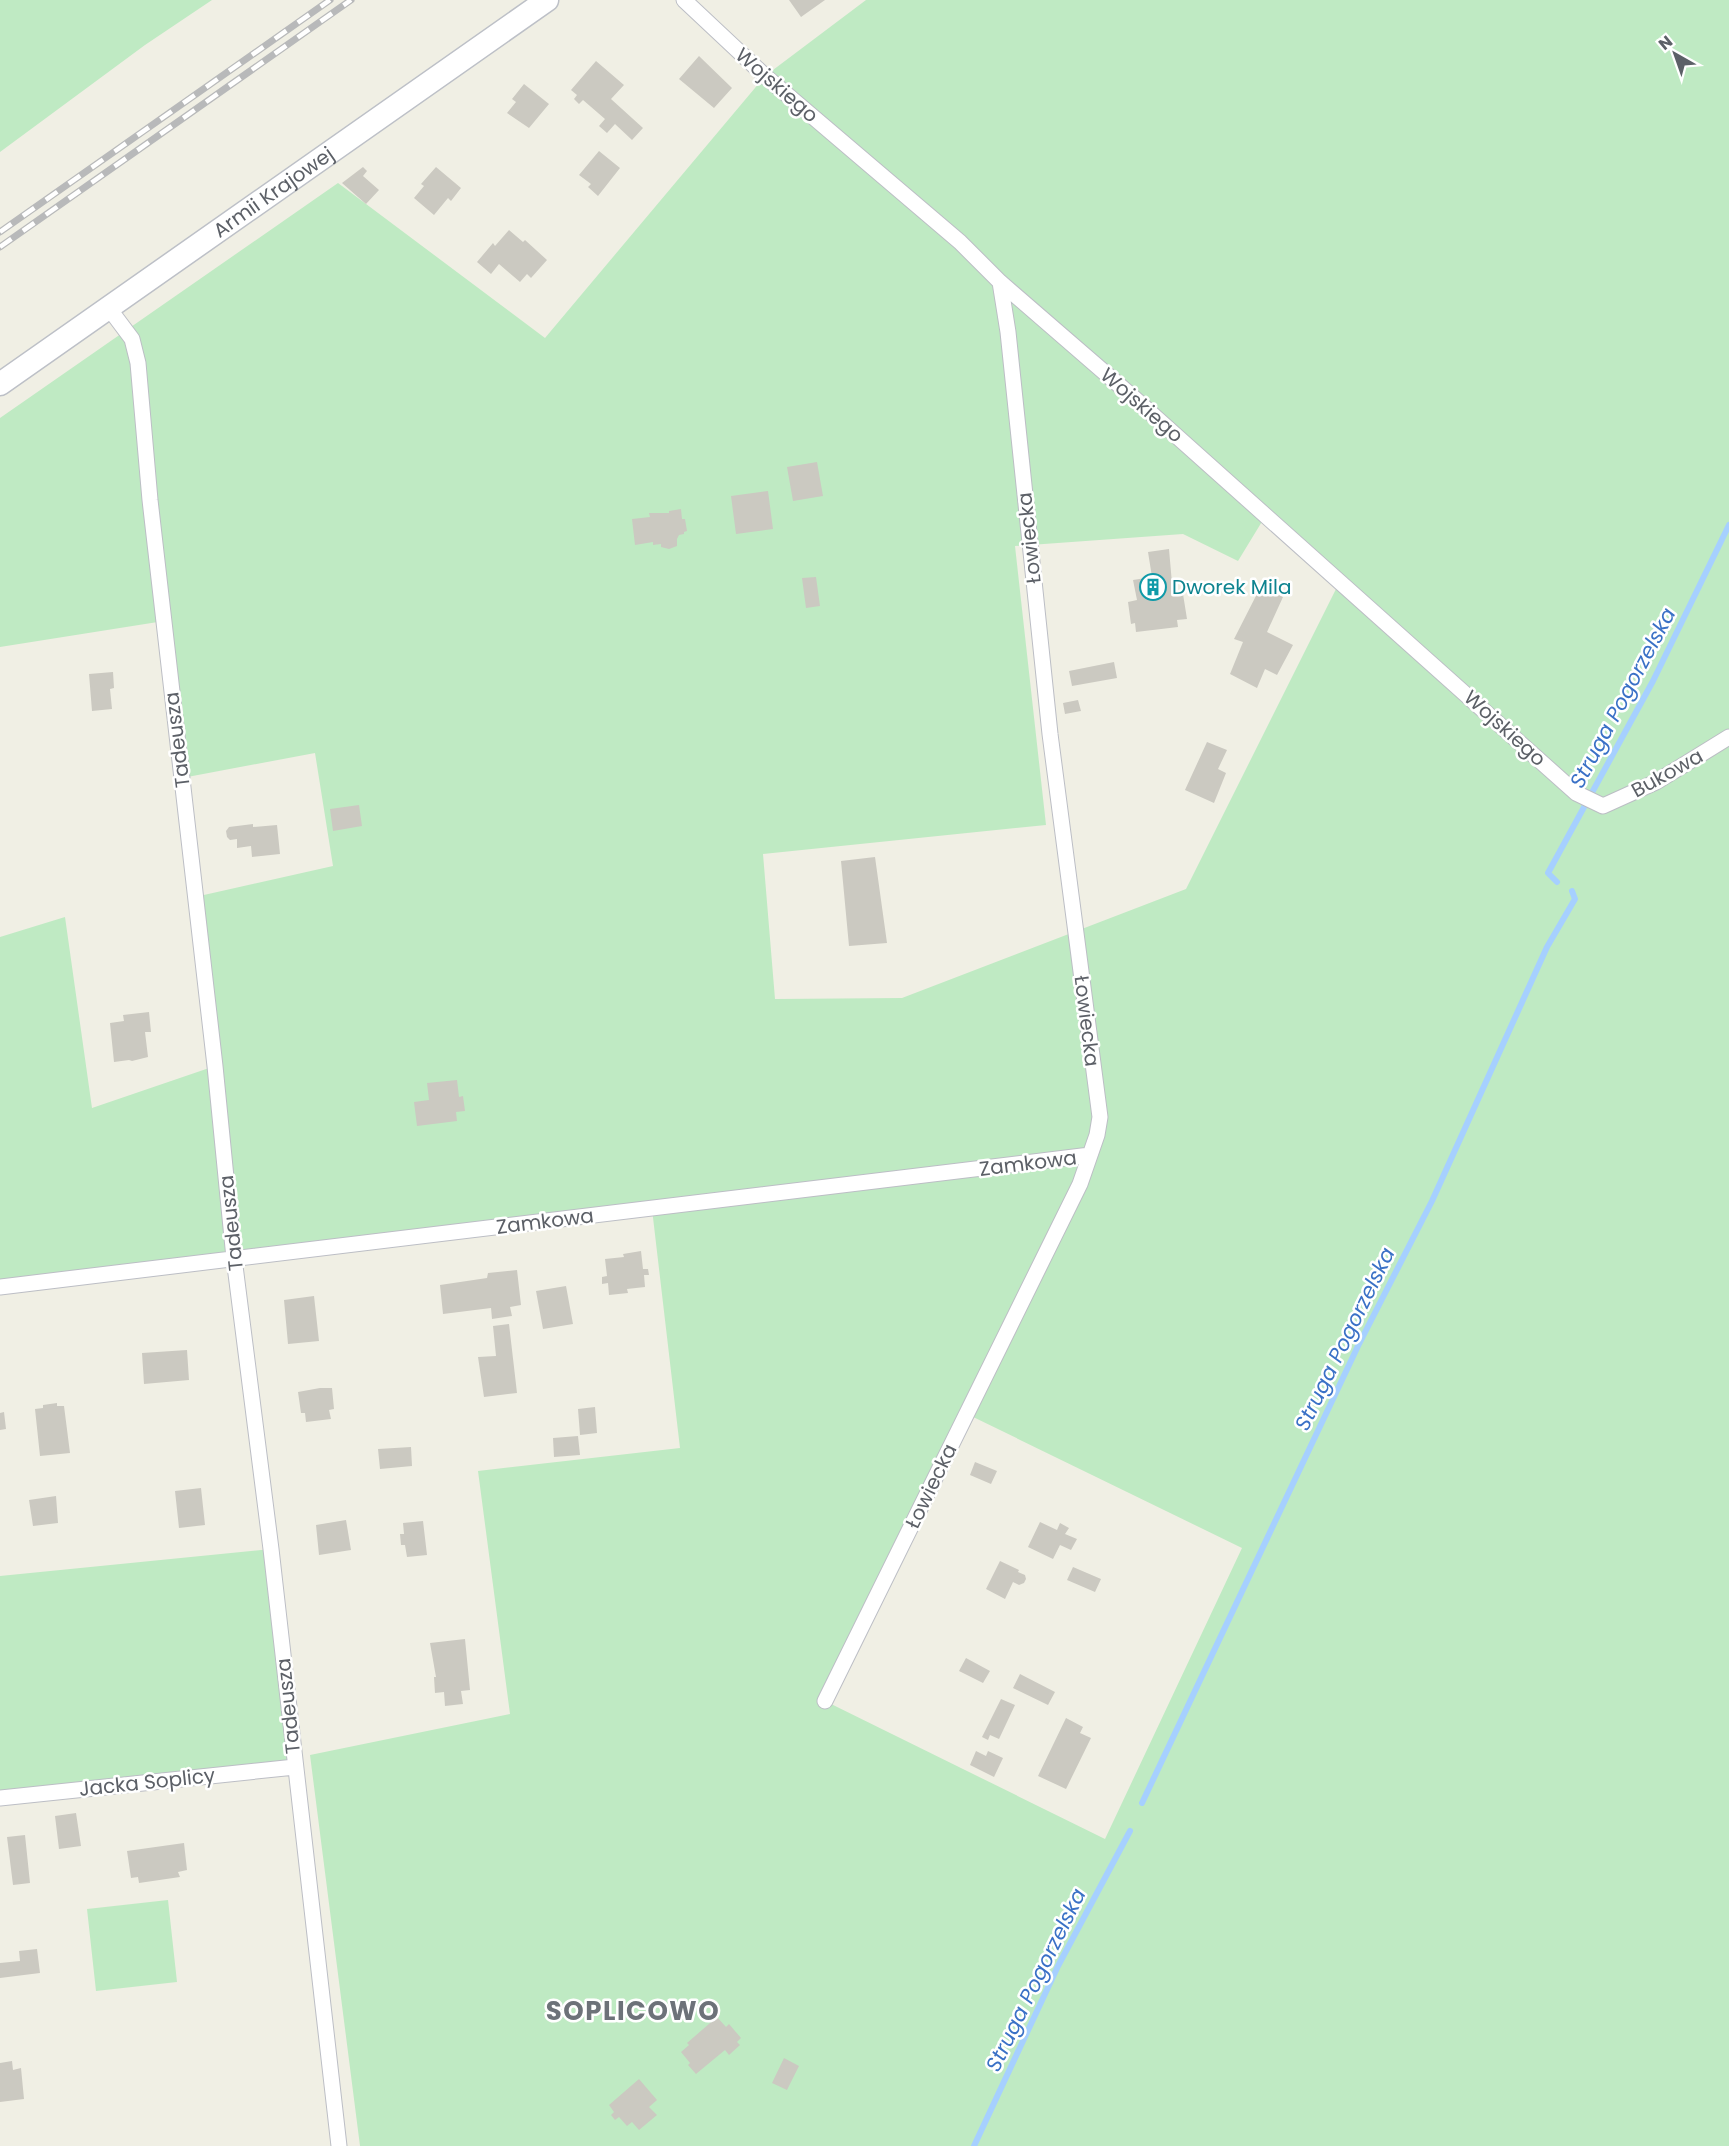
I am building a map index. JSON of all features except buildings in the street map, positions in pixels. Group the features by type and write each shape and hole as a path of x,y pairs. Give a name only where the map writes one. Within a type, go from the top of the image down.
{"main road":[{"name":"Armii Krajowej","path":"0,384 547,0"}],"street":[{"name":"Wojskiego","path":"684,0 765,76 960,242 1000,282 1160,421 1576,793 1598,803"},
{"name":"Łowiecka","path":"825,1701 1080,1184 1097,1136 1100,1117 1050,734 1008,332 1000,282"},
{"name":"Tadeusza","path":"108,308 132,339 138,363 150,500 215,1066 234,1258 269,1537 339,2146"},
{"name":"Bukowa","path":"1598,803 1656,783 1729,737"},
{"name":"Zamkowa","path":"0,1287 1090,1155"},
{"name":"Jacka Soplicy","path":"0,1798 295,1767"}],"green space":[{"path":"0,0 212,0 145,45 0,152"},
{"path":"866,0 1729,0 1729,2146 360,2146 310,1755 510,1714 478,1471 680,1448 652,1209 0,1287 0,937 65,917 92,1108 215,1066 195,897 333,866 315,753 182,778 164,621 0,647 0,418 338,183 545,338 765,76","holes":["1266,515 1340,581 1186,889 902,998 775,999 763,854 1046,825 1015,546 1183,534 1238,561","967,1414 1242,1548 1105,1839 825,1701"]},
{"path":"271,1549 295,1767 0,1796 0,1576"},
{"path":"168,1900 177,1982 96,1991 87,1909"}],"waterway":[{"name":"Struga Pogorzelska","path":"1557,882 1548,873 1653,681 1729,525"},
{"name":"Struga Pogorzelska","path":"1142,1803 1358,1346 1432,1201 1547,947 1575,899 1572,891"},
{"name":"Struga Pogorzelska","path":"974,2146 1058,1966 1130,1831"}],"railway":[{"path":"0,232 330,0"},
{"path":"0,247 351,0"}],"place":[{"name":"Dworek Mila","path":"1153,587"}],"district":[{"name":"SOPLICOWO","path":"633,2011"}]}
